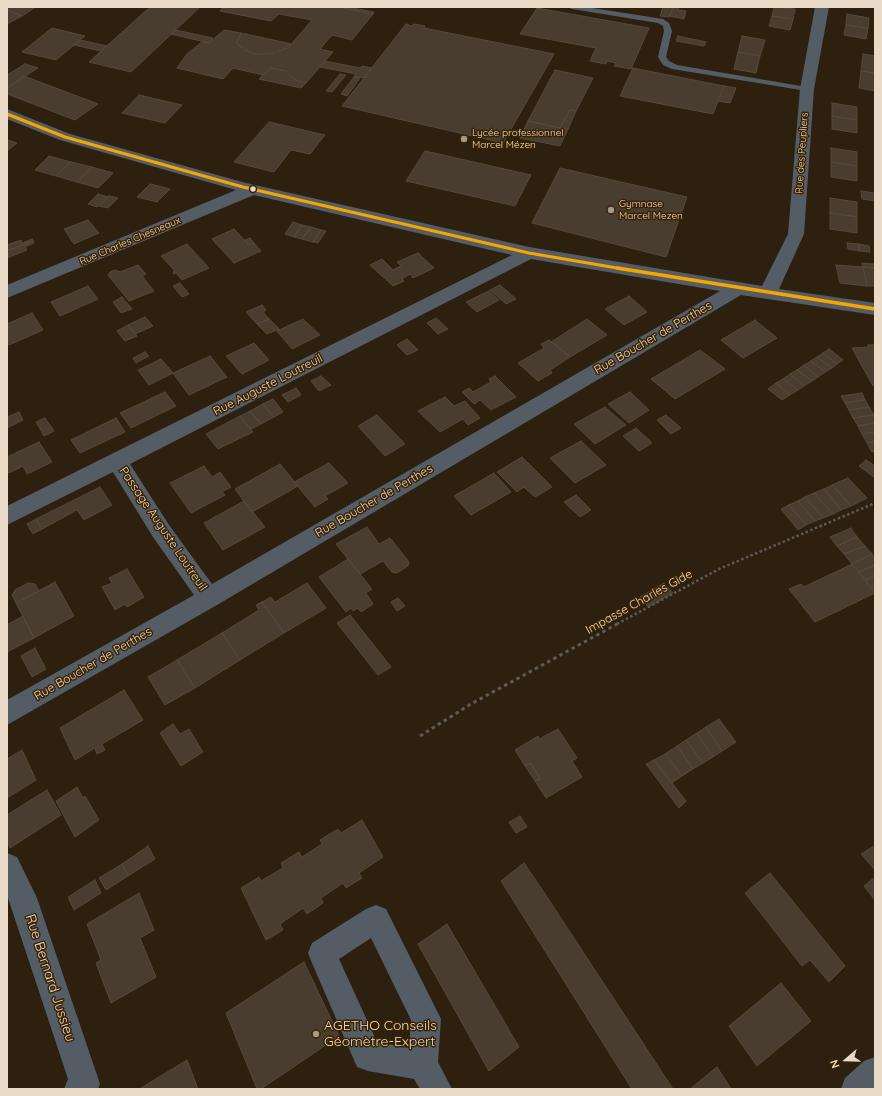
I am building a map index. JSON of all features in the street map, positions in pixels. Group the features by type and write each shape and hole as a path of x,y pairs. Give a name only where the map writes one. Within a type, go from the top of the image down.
{"street":[{"name":"Rue des Peupliers","path":"768,293 796,234 807,89 822,7"},
{"path":"7,114 65,137 253,189 529,253 768,293 875,309"},
{"name":"Rue Charles Chesneaux","path":"7,292 253,189"},
{"name":"Rue Auguste Loutreuil","path":"7,516 529,253"},
{"name":"Rue Boucher de Perthes","path":"7,713 209,598 739,288"},
{"name":"Passage Auguste Loutreuil","path":"117,461 161,531 209,598"},
{"name":"Rue Bernard Jussieu","path":"7,867 24,898 85,1084 79,1089"},
{"path":"376,919 426,1019 430,1077 368,1056 322,953 376,919"},
{"path":"856,1089 875,1072"}],"lane":[{"path":"572,7 660,21 666,25 668,31 662,57 666,63 675,67 807,89"}],"path":[{"name":"Impasse Charles Gide","path":"420,736 471,704 719,568 875,503"}],"building":[{"path":"12,7 36,7 22,16 7,10"},
{"path":"150,7 200,7 131,72 89,62"},
{"path":"223,7 339,7 373,14 352,40 332,35 320,49 333,52 306,83 295,80 286,71 270,68 263,75 233,68 223,79 177,68 187,54 203,41 209,43 224,30 241,33 237,42 242,49 255,54 269,54 288,48 312,20 279,14 271,21 220,11"},
{"path":"339,7 347,7 374,12 373,14"},
{"path":"663,7 673,7 669,17 660,16"},
{"path":"673,7 679,7 678,10 686,11 684,19 670,16"},
{"path":"774,7 795,9 793,19 772,16"},
{"path":"537,8 649,28 631,69 614,66 616,63 607,61 606,64 590,61 596,48 520,34"},
{"path":"7,10 22,16 7,24"},
{"path":"847,14 869,18 868,28 846,25"},
{"path":"772,16 793,19 790,30 769,26"},
{"path":"406,24 412,26 414,24 425,26 424,28 554,54 503,143 342,106"},
{"path":"846,25 868,28 866,39 844,35"},
{"path":"52,28 85,36 56,60 22,52"},
{"path":"175,30 213,38 209,43 171,34"},
{"path":"241,33 292,44 277,53 255,54 239,46 237,42"},
{"path":"678,36 706,42 704,46 676,41"},
{"path":"742,36 765,40 760,56 738,52"},
{"path":"80,40 107,46 101,51 74,45"},
{"path":"738,52 760,56 756,73 734,69"},
{"path":"863,54 875,56 875,73 861,71"},
{"path":"325,61 360,68 362,66 372,68 364,78 354,76 356,74 320,67"},
{"path":"25,64 38,68 7,88 7,75"},
{"path":"270,68 286,71 295,80 306,83 301,88 259,79"},
{"path":"633,68 724,86 713,114 620,96"},
{"path":"555,70 593,78 576,111 570,110 560,128 528,121"},
{"path":"861,71 875,73 875,91 859,88"},
{"path":"340,74 346,75 332,92 326,91"},
{"path":"24,76 98,104 75,120 7,94 7,88"},
{"path":"354,77 360,78 347,96 341,94"},
{"path":"724,86 736,88 730,103 718,101"},
{"path":"139,95 182,105 165,123 122,113"},
{"path":"832,103 857,107 857,120 832,116"},
{"path":"570,110 576,111 568,129 560,128"},
{"path":"832,116 857,120 857,133 832,129"},
{"path":"528,121 568,129 560,146 520,138"},
{"path":"269,122 325,135 310,154 291,150 274,172 234,162"},
{"path":"7,140 17,143 7,151"},
{"path":"831,148 857,152 857,166 831,162"},
{"path":"425,151 531,175 515,206 406,181"},
{"path":"49,156 71,162 56,176 35,170"},
{"path":"71,162 92,167 77,182 56,176"},
{"path":"831,162 857,166 857,181 831,177"},
{"path":"92,167 113,173 98,188 77,182"},
{"name":"Gymnase Marcel Mezen","path":"560,168 687,197 666,257 532,223"},
{"path":"150,184 170,189 157,202 137,197"},
{"path":"861,191 875,193 875,201 862,199"},
{"path":"98,194 108,197 97,207 88,204"},
{"path":"109,196 118,198 108,208 99,206"},
{"path":"830,198 857,202 857,217 830,213"},
{"path":"830,213 857,217 857,233 830,229"},
{"path":"88,220 99,233 74,244 64,229"},
{"path":"293,222 302,225 294,237 285,234"},
{"path":"302,225 311,227 302,239 294,237"},
{"path":"311,227 321,230 313,242 302,239"},
{"path":"234,229 249,245 254,243 261,251 234,263 212,239"},
{"path":"321,230 326,231 318,243 313,242"},
{"path":"250,238 254,243 249,245 245,240"},
{"path":"32,239 33,241 7,251 7,245 21,240 22,243"},
{"path":"33,241 34,243 25,247 27,250 7,258 7,251"},
{"path":"847,243 859,244 859,251 848,249"},
{"path":"187,244 209,268 182,280 176,273 174,274 173,272 175,271 161,256"},
{"path":"859,244 869,246 870,252 859,251"},
{"path":"418,253 434,268 413,278 410,274 402,279 404,281 393,286 370,265 382,259 393,270 401,266 397,262"},
{"path":"862,263 874,264 875,268 863,267"},
{"path":"138,265 146,274 142,276 154,291 129,301 108,275 110,272 115,270 120,272"},
{"path":"836,265 863,267 867,286 840,283"},
{"path":"863,267 875,268 875,286 867,286"},
{"path":"180,283 189,294 182,297 173,286"},
{"path":"500,285 516,299 506,304 490,290"},
{"path":"88,286 98,299 60,316 51,302"},
{"path":"489,291 499,300 477,312 466,302"},
{"path":"629,296 647,312 624,325 605,309"},
{"path":"122,297 132,309 121,313 113,302"},
{"path":"262,305 266,310 263,312 269,319 257,324 246,312"},
{"path":"32,313 43,330 9,345 7,341 7,324"},
{"path":"145,317 153,326 135,334 128,325"},
{"path":"436,318 448,329 438,334 427,323"},
{"path":"269,319 279,329 267,334 257,324"},
{"path":"303,319 320,335 292,349 277,331"},
{"path":"587,319 607,335 570,357 551,342"},
{"path":"755,320 777,338 743,358 721,340"},
{"path":"128,325 137,336 125,341 117,331"},
{"path":"407,339 418,350 407,355 397,345"},
{"path":"549,340 570,357 550,370 552,373 538,381 518,363 544,348 541,344"},
{"path":"254,343 269,360 242,374 226,356"},
{"path":"868,345 875,345 875,385 873,386 852,348 868,347"},
{"path":"829,349 843,360 837,364 823,353"},
{"path":"700,350 725,369 675,399 651,379"},
{"path":"145,352 149,356 136,363 133,358"},
{"path":"823,353 837,364 832,368 817,357"},
{"path":"210,356 227,377 189,395 173,373"},
{"path":"817,357 832,368 825,372 811,361"},
{"path":"161,359 173,373 149,385 138,370"},
{"path":"811,361 825,372 818,377 804,365"},
{"path":"804,365 818,377 812,381 797,370"},
{"path":"797,370 812,381 804,386 790,374"},
{"path":"790,374 804,386 798,390 783,379"},
{"path":"321,376 331,385 319,391 311,381"},
{"path":"495,376 516,397 491,410 480,400 474,404 462,392 469,388 473,392 491,382 489,379"},
{"path":"783,379 798,390 790,395 776,383"},
{"path":"776,383 790,395 782,400 768,389"},
{"path":"296,388 301,395 288,402 282,395"},
{"path":"165,392 176,406 131,428 120,413"},
{"path":"630,392 649,410 629,423 608,404"},
{"path":"862,393 865,400 845,403 841,396"},
{"path":"445,397 454,406 465,401 480,418 468,425 463,419 440,432 418,411"},
{"path":"273,399 283,412 274,417 263,404"},
{"path":"865,400 869,407 849,410 845,403"},
{"path":"263,404 274,417 261,424 250,411"},
{"path":"605,407 626,425 595,444 574,424"},
{"path":"869,407 874,415 853,418 849,410"},
{"path":"250,411 261,424 251,429 240,416"},
{"path":"19,412 23,420 7,428 7,417"},
{"path":"377,415 405,444 385,456 358,426"},
{"path":"666,415 681,428 671,434 657,420"},
{"path":"874,415 875,423 858,426 853,418"},
{"path":"240,416 253,432 218,449 206,434"},
{"path":"45,418 54,431 44,436 36,422"},
{"path":"116,418 125,432 80,453 71,440"},
{"path":"875,423 875,432 862,434 858,426"},
{"path":"636,428 652,443 639,451 623,436"},
{"path":"875,432 875,441 867,443 862,434"},
{"path":"581,441 606,465 575,483 550,458"},
{"path":"875,441 875,451 872,452 867,443"},
{"path":"39,442 52,462 27,474 23,466 9,473 7,470 7,457"},
{"path":"522,457 552,487 535,497 524,487 517,492 497,472"},
{"path":"866,460 875,466 875,478 859,466"},
{"path":"329,463 348,483 325,496 328,499 315,507 294,482"},
{"path":"280,464 298,486 252,512 235,489"},
{"path":"204,466 212,477 220,472 231,487 222,492 225,495 191,513 170,483"},
{"path":"494,473 511,492 471,515 454,496"},
{"path":"848,478 867,498 851,506 832,485"},
{"path":"832,485 851,506 841,510 824,489"},
{"path":"100,487 112,505 84,520 77,510 42,529 36,519"},
{"path":"824,489 841,510 833,514 814,493"},
{"path":"814,493 833,514 823,518 805,497"},
{"path":"576,495 591,510 580,517 564,502"},
{"path":"805,497 823,518 815,521 798,501"},
{"path":"244,501 265,527 223,550 204,523"},
{"path":"798,501 815,521 806,525 789,505"},
{"path":"789,505 806,525 798,530 781,509"},
{"path":"36,519 42,529 33,534 27,524"},
{"path":"367,527 379,544 390,538 409,562 408,566 397,573 392,572 383,561 360,574 336,544"},
{"path":"851,528 857,537 837,546 830,537"},
{"path":"857,537 865,546 844,554 837,546"},
{"path":"865,546 872,554 852,564 844,554"},
{"path":"872,554 875,559 875,565 859,572 852,564"},
{"path":"348,559 372,589 366,593 373,604 361,612 358,608 353,611 351,608 346,612 319,577"},
{"path":"852,564 875,593 815,622 789,589 801,584 804,587"},
{"path":"875,565 875,575 865,580 859,572"},
{"path":"127,569 144,597 127,607 125,604 115,610 102,587 112,583 109,578"},
{"path":"875,575 875,589 874,590 865,580"},
{"path":"55,582 74,616 34,638 16,603"},
{"path":"28,583 35,584 39,591 16,603 12,595 15,590"},
{"path":"307,583 326,608 284,633 262,602 271,597 275,602"},
{"path":"664,583 673,593 648,607 640,597"},
{"path":"398,598 405,606 397,611 391,602"},
{"path":"262,602 284,633 240,660 222,633 259,610 256,605"},
{"path":"350,615 391,667 378,675 337,623"},
{"path":"23,616 34,638 7,652 7,625"},
{"path":"222,633 240,660 195,688 177,660"},
{"path":"35,648 46,669 32,677 21,656"},
{"path":"177,660 195,688 165,705 148,677"},
{"path":"124,690 143,720 102,744 105,750 97,754 95,748 75,760 60,728"},
{"path":"719,719 736,742 722,751 706,727"},
{"path":"173,724 180,734 189,729 203,752 181,766 160,733"},
{"path":"706,727 722,751 713,757 697,733"},
{"path":"558,729 577,758 572,761 582,777 546,798 535,781 540,779 531,763 525,766 515,750 538,736 539,739"},
{"path":"697,733 713,757 703,763 686,740"},
{"path":"686,740 703,763 693,769 677,746"},
{"path":"677,746 693,769 682,776 665,754"},
{"path":"22,750 36,780 7,798 7,759"},
{"path":"665,754 682,776 672,783 654,760"},
{"path":"654,760 686,801 679,808 646,764"},
{"path":"531,763 540,779 535,781 525,766"},
{"path":"77,787 83,798 85,796 99,820 75,837 56,801"},
{"path":"47,790 61,815 10,848 7,842 7,815"},
{"path":"520,816 527,827 516,833 509,822"},
{"path":"362,820 383,857 359,873 362,878 346,888 343,883 321,898 323,903 307,914 303,908 280,924 283,930 266,940 241,888 259,877 261,881 283,868 281,863 299,852 302,857 322,844 320,840 338,829 341,833"},
{"path":"148,846 155,859 128,876 122,864"},
{"path":"874,846 875,847 875,870 861,854"},
{"path":"524,863 673,1089 632,1089 501,881"},
{"path":"122,864 128,876 106,890 99,878"},
{"path":"770,873 845,966 829,982 810,960 802,966 745,893"},
{"path":"875,877 875,899 874,899 864,886"},
{"path":"95,880 101,893 74,910 68,897"},
{"path":"139,893 154,930 140,938 156,977 111,1003 96,963 101,960 87,924"},
{"path":"447,924 519,1047 489,1071 418,944"},
{"path":"304,962 339,1036 261,1089 257,1089 226,1013"},
{"path":"781,983 811,1021 757,1066 729,1026"},
{"path":"187,1060 198,1089 141,1088"},
{"path":"717,1067 731,1089 690,1089"}],"transit line":[{"path":"7,114 65,137 243,187 529,253 768,293 875,309"}],"place":[{"name":"Lycée professionnel Marcel Mézen","path":"464,139"},
{"name":"Gymnase Marcel Mezen","path":"611,210"},
{"name":"AGETHO Conseils Géomètre-Expert","path":"316,1034"}]}
